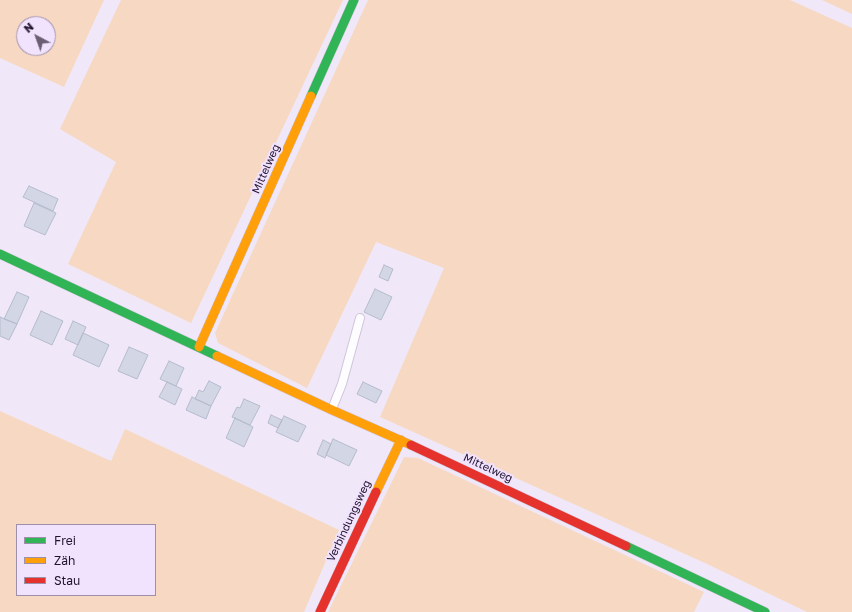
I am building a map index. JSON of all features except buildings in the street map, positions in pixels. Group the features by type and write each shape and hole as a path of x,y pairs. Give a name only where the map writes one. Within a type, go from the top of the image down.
{"street":[{"name":"Mittelweg","path":"199,347 354,0"},
{"name":"Mittelweg","path":"0,254 332,410 401,440 765,612"},
{"name":"Verbindungsweg","path":"320,612 401,440"}],"lane":[{"path":"332,410 342,384 360,318"}],"shaded area":[{"path":"0,0 104,0 64,87 0,58"},
{"path":"121,0 343,0 191,323 68,264 116,162 60,129"},
{"path":"368,0 790,0 852,28 852,612 807,612 705,563 380,417 444,268 376,242 307,388 218,343 215,333"},
{"path":"822,0 852,0 852,14"},
{"path":"0,411 111,461 125,429 339,530 304,612 0,612"},
{"path":"404,457 418,458 704,592 694,612 328,612"}],"traffic: fast":[{"path":"311,96 354,0"},
{"path":"0,254 217,356"},
{"path":"626,546 765,612"}],"traffic: slow":[{"path":"199,347 311,96"},
{"path":"217,356 411,445"},
{"path":"376,492 401,440"}],"traffic: jam":[{"path":"411,445 626,546"},
{"path":"320,612 376,492"}]}
